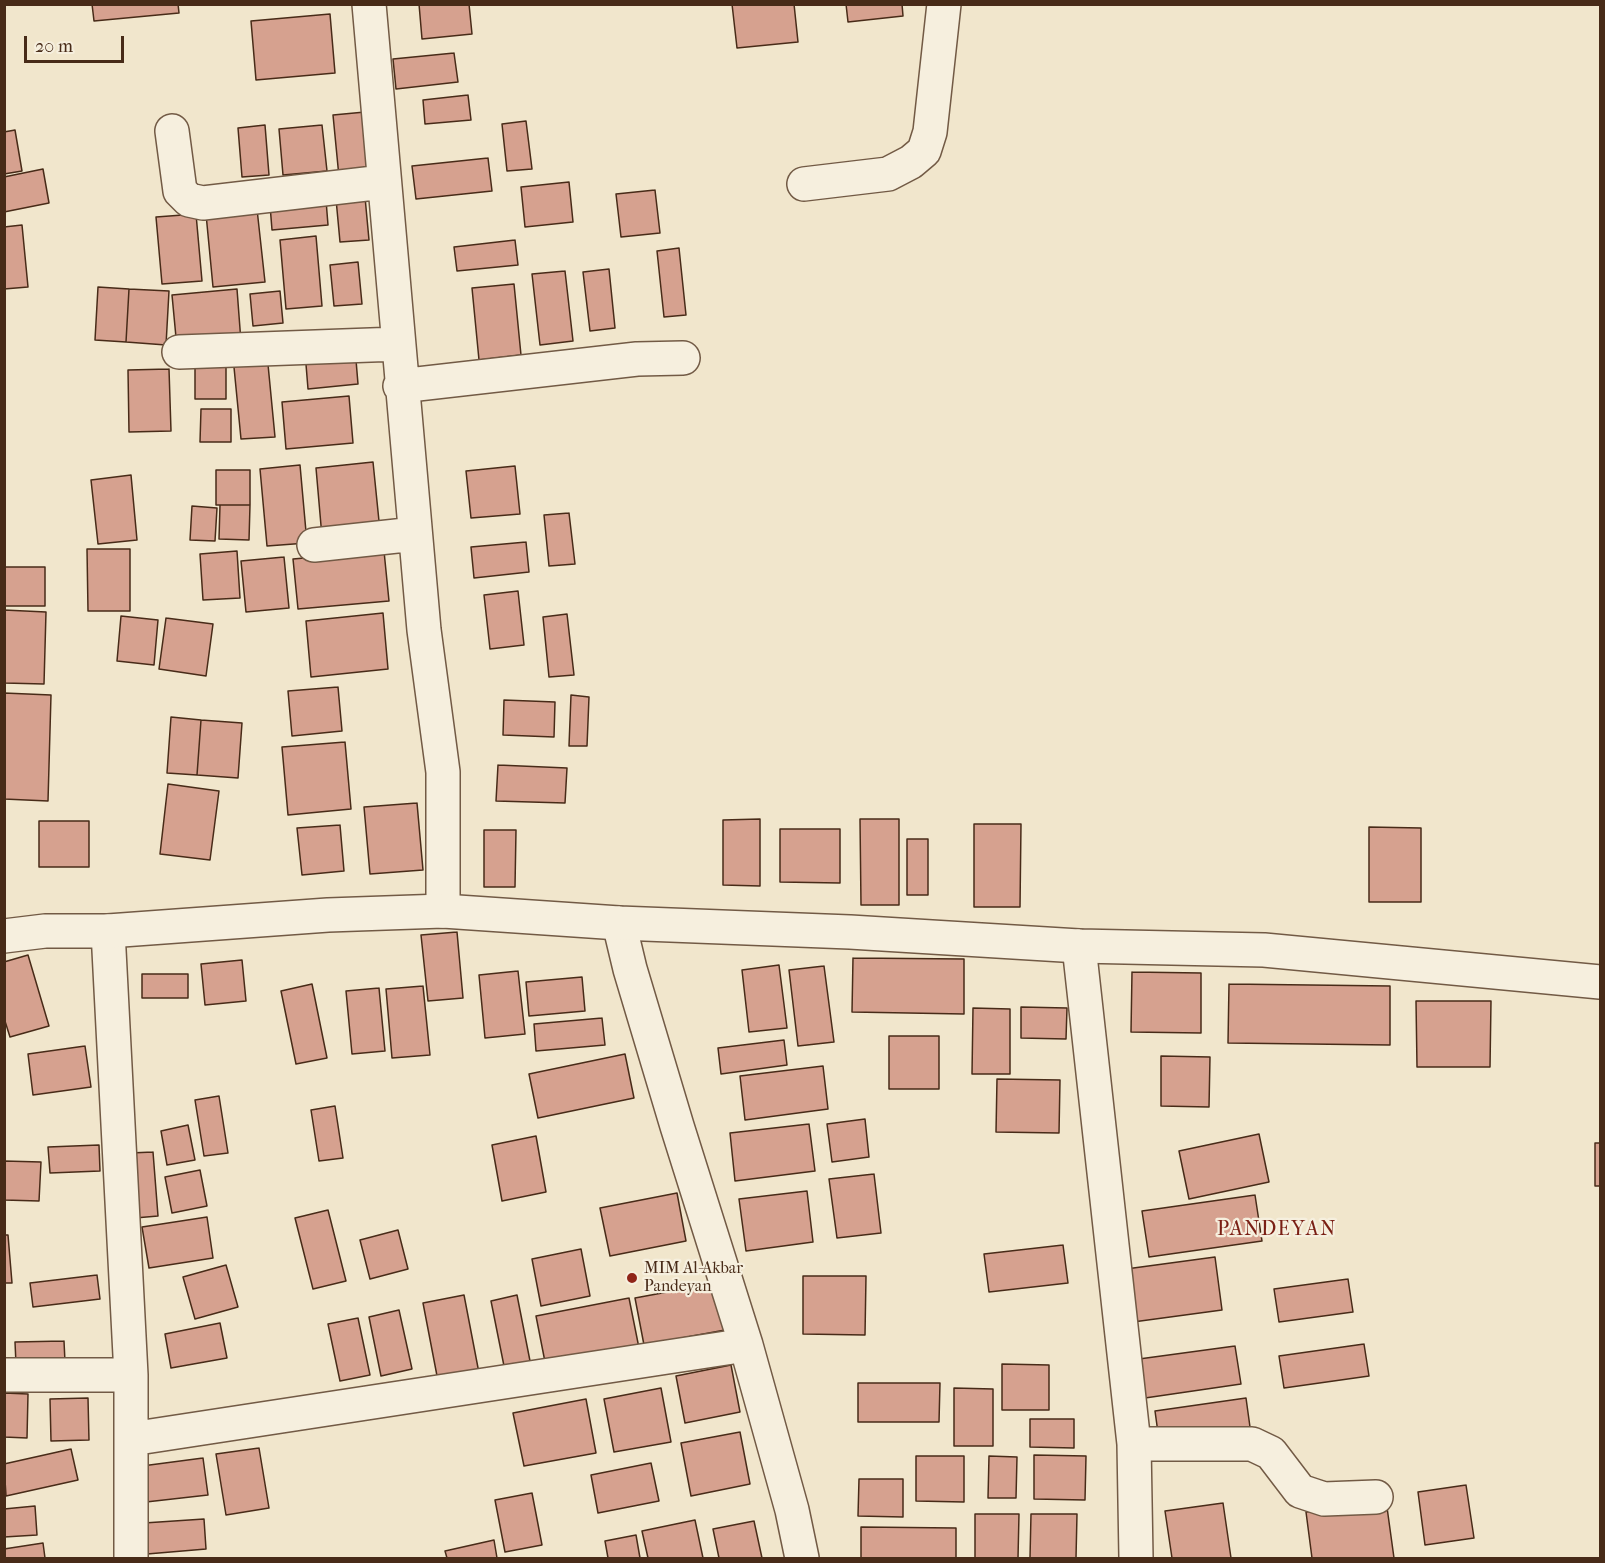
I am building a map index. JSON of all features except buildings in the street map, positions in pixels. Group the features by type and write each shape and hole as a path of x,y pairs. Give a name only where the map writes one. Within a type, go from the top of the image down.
{"street":[{"path":"369,4 400,386 424,630 443,772 443,911"},
{"path":"804,184 888,174 911,162 924,151 930,132 944,4"},
{"path":"172,131 180,191 189,200 203,203 383,182"},
{"path":"179,352 398,344"},
{"path":"400,386 637,360 683,358"},
{"path":"314,545 415,534"},
{"path":"4,936 45,931 108,931 317,915 443,911 619,923 850,932 1079,946 1264,950 1600,982"},
{"path":"619,923 630,969 746,1345 792,1510 802,1558"},
{"path":"108,931 131,1375 131,1558"},
{"path":"1079,946 1134,1444 1136,1558"},
{"path":"131,1439 746,1345"},
{"path":"4,1375 131,1375"},
{"path":"1134,1444 1252,1444 1271,1452 1300,1491 1324,1499 1376,1497"}],"place":[{"name":"MIM Al-Akbar Pandeyan","path":"632,1278"}],"district":[{"name":"PANDEYAN","path":"1277,1230"}]}
